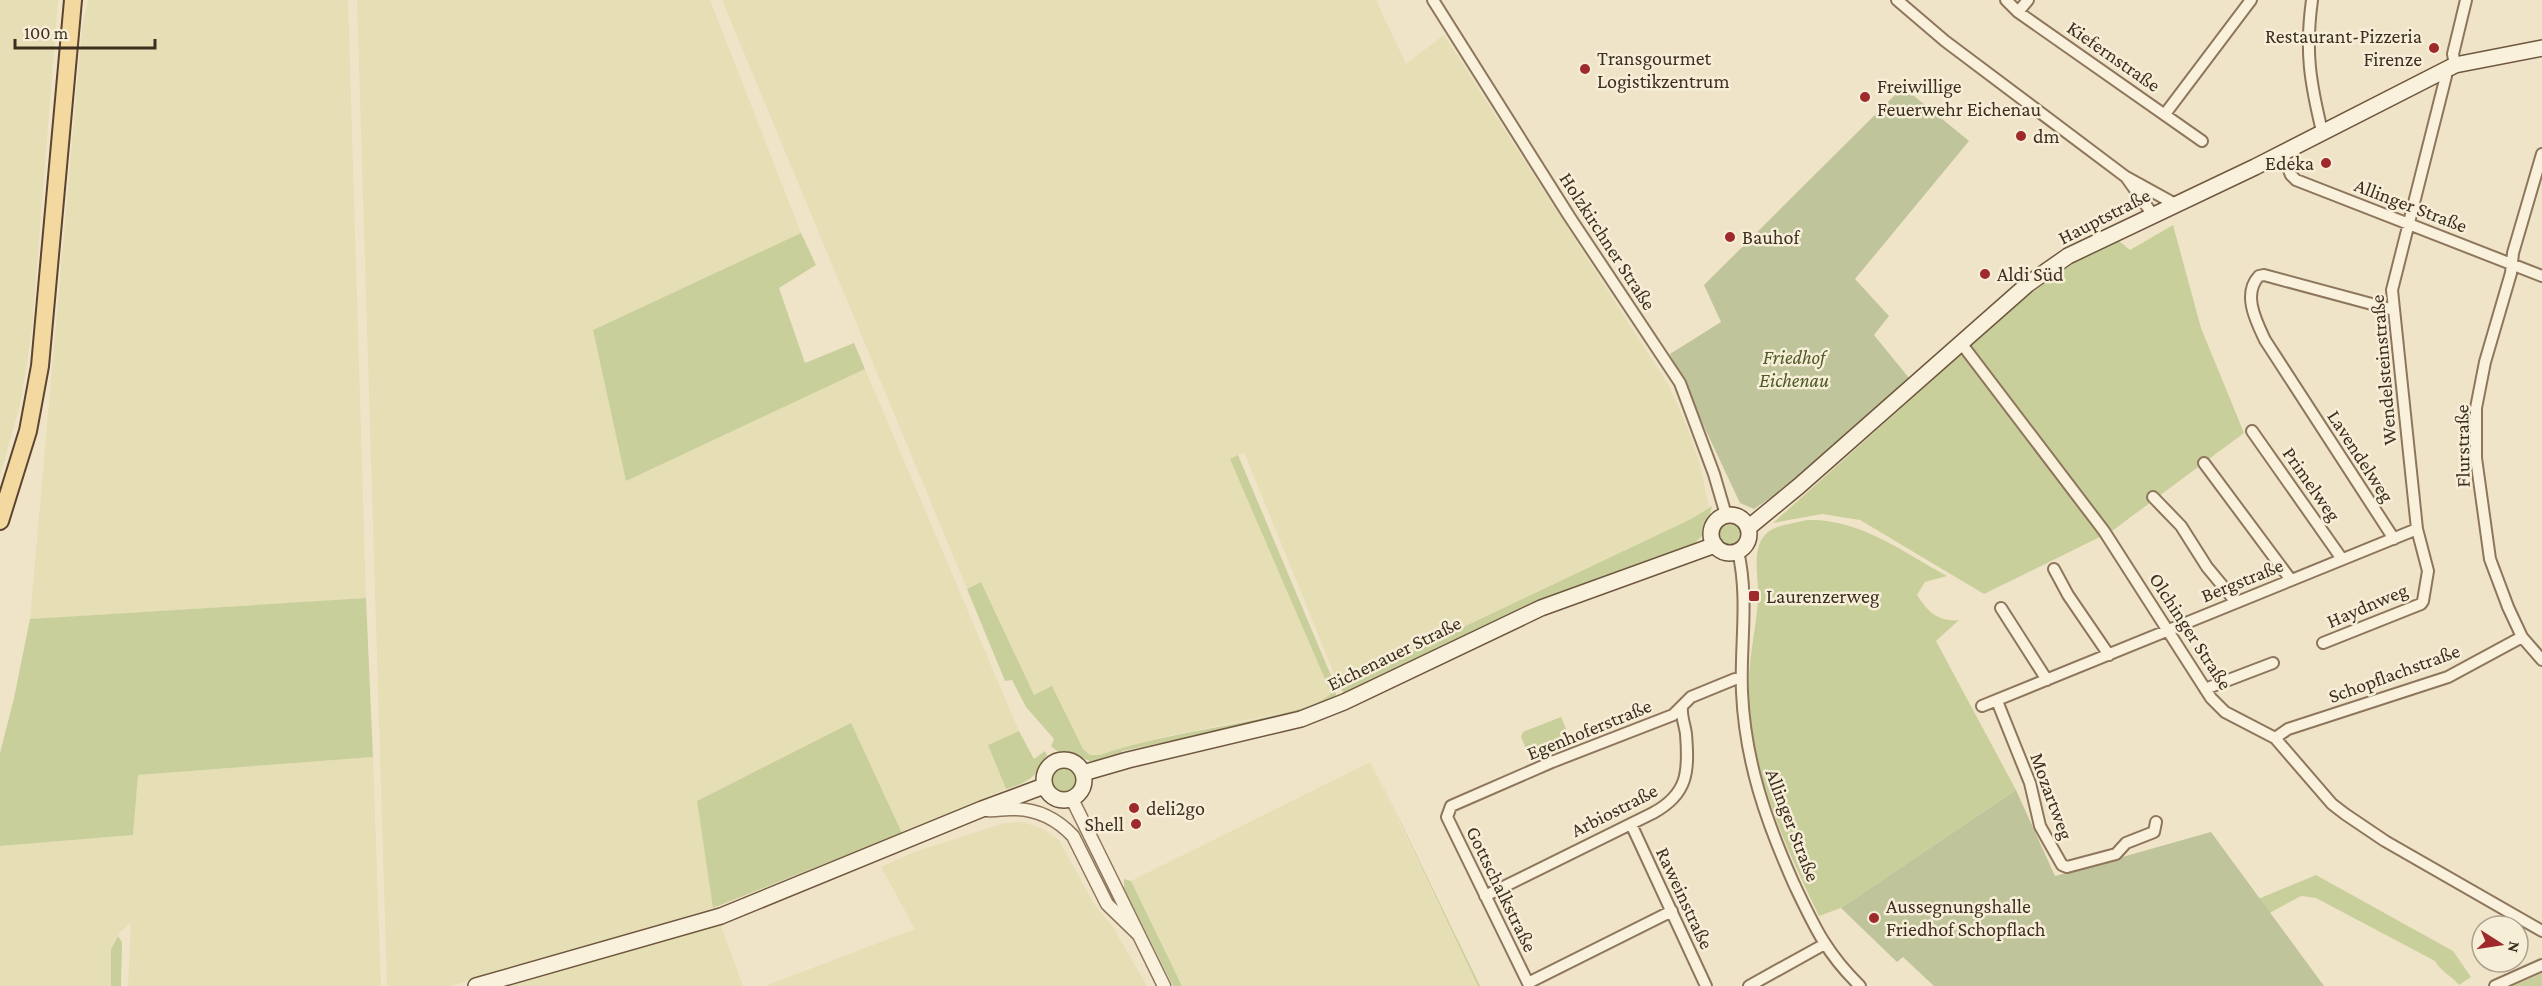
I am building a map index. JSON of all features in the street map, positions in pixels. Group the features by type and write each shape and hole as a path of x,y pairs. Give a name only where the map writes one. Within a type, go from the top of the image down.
{"main road":[{"path":"0,520 28,431 40,366 73,0"},
{"name":"Hauptstraße","path":"1748,528 1799,486 1960,342 2028,284 2059,262 2282,153 2450,67 2542,48"},
{"path":"1726,515 1741,518 1748,528 1748,540 1738,551 1724,552 1715,545 1711,530 1717,519 1726,515"},
{"name":"Eichenauer Straße","path":"1083,773 1300,719 1344,702 1541,608 1715,545"},
{"path":"1058,760 1073,761 1083,773 1083,785 1072,799 1055,798 1044,786 1044,772 1048,766 1058,760"},
{"path":"476,986 721,916 982,809 1044,786"}],"street":[{"name":"Holzkirchner Straße","path":"1433,0 1569,216 1680,383 1711,465 1726,515"},
{"path":"1898,0 1945,41 2126,177 2175,204"},
{"name":"Kiefernstraße","path":"2006,0 2018,12 2202,141"},
{"path":"2018,12 2028,0"},
{"path":"2165,114 2252,0"},
{"path":"2312,0 2307,45 2312,88 2322,131"},
{"name":"Wendelsteinstraße","path":"2416,529 2392,290 2466,0"},
{"name":"Allinger Straße","path":"2282,153 2291,175 2296,180 2542,276"},
{"name":"Flurstraße","path":"2542,154 2538,183 2513,253 2512,265 2485,362 2476,408 2476,458 2490,559 2522,637 2542,660"},
{"path":"2126,177 2153,215"},
{"name":"Lavendelweg","path":"2394,310 2264,275 2259,276 2253,286 2251,303 2253,316 2269,348 2394,539"},
{"name":"Olchinger Straße","path":"1960,342 2104,531 2205,689 2225,712 2276,738 2332,804 2344,814 2385,841 2542,931"},
{"name":"Primelweg","path":"2252,431 2342,559"},
{"path":"2204,463 2290,580"},
{"path":"2153,497 2181,526 2207,567 2236,602"},
{"name":"Bergstraße","path":"1982,706 2416,529"},
{"name":"Haydnweg","path":"2323,643 2421,604 2428,571 2416,529"},
{"name":"Allinger Straße","path":"1738,551 1745,597 1741,678 1744,734 1762,809 1823,945 1860,986"},
{"path":"2054,569 2068,595 2109,655"},
{"path":"2001,608 2047,680"},
{"name":"Schopflachstraße","path":"2276,738 2288,729 2448,677 2522,637"},
{"path":"2205,689 2273,663"},
{"name":"Egenhoferstraße","path":"1447,811 1451,806 1543,766 1673,715 1691,697 1741,678"},
{"name":"Mozartweg","path":"1997,700 2030,783 2040,826 2062,865 2067,867 2116,854 2126,843 2154,832 2156,822"},
{"name":"Arbiostraße","path":"1485,896 1673,801 1683,784 1686,766 1686,736 1682,707"},
{"path":"1072,799 1164,986"},
{"path":"982,809 1042,813 1064,827 1073,836 1107,904 1139,935"},
{"name":"Gottschalkstraße","path":"1447,811 1447,817 1528,982 1672,911"},
{"name":"Raweinstraße","path":"1631,824 1706,986"},
{"path":"1749,986 1823,945"},
{"path":"2495,986 2542,965"}],"shaded area":[{"path":"0,0 58,0 32,330 21,401 0,476"},
{"path":"88,0 348,0 366,598 30,619 82,28"},
{"path":"357,0 710,0 801,233 593,330 627,480 865,369 1019,731 988,745 1006,789 902,833 851,724 697,801 713,908 451,986 387,986"},
{"path":"722,0 1376,0 1406,64 1444,35 1669,386 1688,429 1700,465 1709,507 1691,519 1339,686 1244,452 1231,459 1331,693 1327,699 1291,711 1172,735 1100,755 1089,755 1083,750 1052,687 1034,696 981,582 967,589"},
{"path":"373,757 381,986 128,986 131,923 119,933 111,949 111,986 0,986 0,846 133,835 138,775"},
{"path":"1370,762 1478,986 1182,986 1131,881"},
{"path":"1022,822 1041,828 1059,840 1094,904 1113,927 1147,986 765,986 915,929 881,867 914,852 1005,823"},
{"path":"719,921 743,986 499,986"}],"green space":[{"name":"Friedhof Eichenau","path":"1903,87 1969,141 1855,279 1889,316 1874,335 1909,378 1838,446 1797,480 1754,509 1740,503 1670,354 1721,322 1704,285"},
{"path":"2173,225 2201,328 2244,433 2112,531 1984,594 1860,520 1822,514 1773,523 2023,299 2072,264 2119,241 2130,250"},
{"path":"801,233 816,265 779,288 805,363 854,343 865,369 626,481 593,330"},
{"path":"1238,455 1335,685 1336,696 1333,700 1282,718 1122,751 1123,754 1092,762 1057,751 1051,746 1054,739 1026,707 1012,680 1005,681 967,589 981,582 1034,695 1052,686 1083,749 1090,755 1100,755 1153,740 1282,714 1321,700 1331,693 1230,459"},
{"path":"1712,506 1705,533 1694,544 1557,594 1465,635 1345,695 1339,686 1691,519"},
{"path":"1730,519 1741,523 1745,534 1741,545 1730,549 1719,545 1715,534 1719,523"},
{"path":"1807,520 1826,521 1863,531 1897,547 1947,576 1925,582 1917,595 1934,615 1959,620 1936,641 2016,790 1841,908 1819,916 1781,832 1761,774 1754,745 1749,683 1757,608 1759,545 1768,532 1781,526"},
{"path":"366,598 373,757 138,775 133,835 0,846 0,753 30,619"},
{"path":"1561,717 1573,745 1543,758 1539,750 1529,755 1521,737 1523,732"},
{"path":"851,723 902,833 713,908 697,801"},
{"path":"1019,731 1034,759 1045,751 1047,755 1031,778 1006,789 988,745"},
{"path":"1371,761 1480,986 1478,986"},
{"path":"1064,764 1075,769 1080,780 1075,791 1064,796 1053,791 1048,780 1053,769"},
{"path":"2016,790 2055,876 2211,832 2324,986 1934,986 1903,957 1897,962 1841,908"},
{"path":"2316,875 2453,951 2471,977 2459,985 2435,961 2316,898 2301,896 2264,916 2258,899"},
{"path":"1124,879 1131,881 1182,986 1173,986 1124,889"},
{"path":"118,936 122,942 121,986 111,986 111,949"},
{"path":"2542,973 2542,986 2513,986"}],"place":[{"name":"Restaurant-Pizzeria Firenze","path":"2434,48"},
{"name":"Transgourmet Logistikzentrum","path":"1585,69"},
{"name":"Freiwillige Feuerwehr Eichenau","path":"1865,97"},
{"name":"dm","path":"2021,136"},
{"name":"Edeka","path":"2326,163"},
{"name":"Bauhof","path":"1730,237"},
{"name":"Aldi Süd","path":"1985,274"},
{"name":"Laurenzerweg","path":"1754,596"},
{"name":"deli2go","path":"1134,808"},
{"name":"Shell","path":"1136,824"},
{"name":"Aussegnungshalle Friedhof Schopflach","path":"1874,918"}]}
